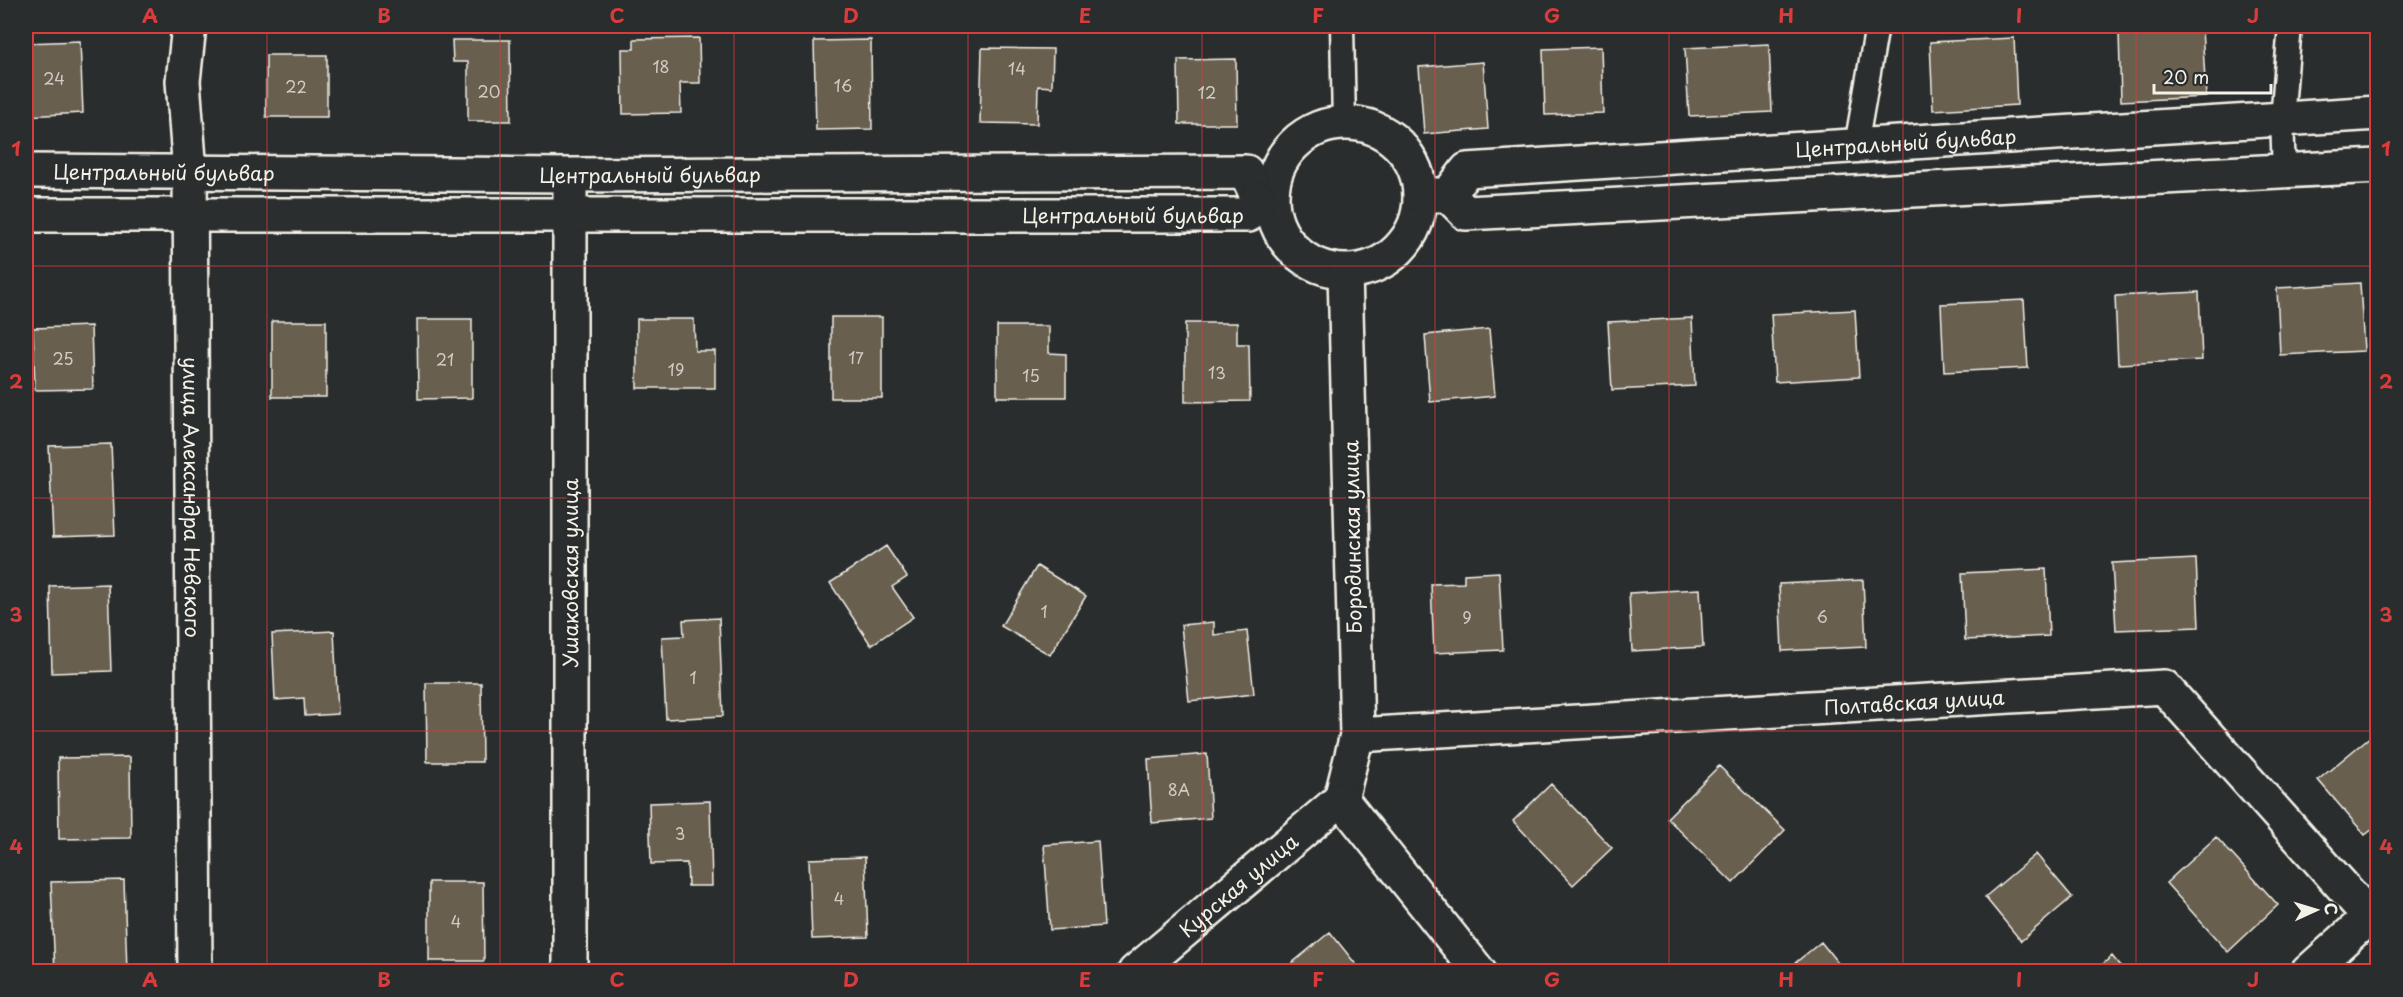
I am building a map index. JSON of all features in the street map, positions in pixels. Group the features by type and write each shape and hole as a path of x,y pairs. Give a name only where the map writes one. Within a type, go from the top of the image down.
{"street":[{"name":"улица Александра Невского","path":"189,26 183,81 191,214 195,972"},
{"name":"Центральный бульвар","path":"26,171 570,175 1246,172 1264,198 1276,226 1293,250 1317,266 1345,272 1375,267 1400,250 1434,195 1467,170 2378,113"},
{"name":"Центральный бульвар","path":"26,215 1248,215 1264,198 1277,165 1298,139 1328,123 1361,123 1392,136 1414,163 1434,195"},
{"path":"1434,195 1466,213 2378,166"},
{"name":"Ушаковская улица","path":"570,175 570,972"},
{"name":"Бородинская улица","path":"1341,799 1357,735 1345,272"},
{"name":"Полтавская улица","path":"1357,735 2164,687 2373,912"},
{"path":"1341,799 1479,972"},
{"name":"Курская улица","path":"1134,972 1341,799"},
{"path":"2308,972 2373,912"}],"lane":[{"path":"1342,26 1344,123"},
{"path":"1856,146 1877,26"},
{"path":"2284,171 2282,119 2290,26"}],"building":[{"path":"2202,29 2206,97 2121,101 2119,33"},
{"path":"699,38 700,83 680,83 681,113 623,114 622,49 634,49 634,39"},
{"path":"2014,38 2017,105 1933,110 1930,42"},
{"path":"452,40 510,40 511,121 468,121 468,62 453,62"},
{"path":"871,40 872,129 816,130 814,41"},
{"path":"80,41 83,113 26,116 26,43"},
{"path":"1769,44 1772,112 1689,116 1685,48"},
{"path":"1601,47 1603,113 1545,115 1543,49"},
{"path":"982,48 1053,49 1052,87 1038,86 1037,124 980,123"},
{"path":"266,55 327,55 327,117 266,117"},
{"path":"1236,59 1237,124 1179,124 1178,60"},
{"path":"1483,62 1488,129 1424,134 1419,67"},
{"path":"2360,283 2364,351 2280,355 2277,288"},
{"path":"2199,292 2202,360 2118,364 2115,296"},
{"path":"2024,300 2028,368 1944,372 1941,304"},
{"path":"1855,310 1859,377 1775,382 1771,314"},
{"path":"831,317 882,317 882,398 831,398"},
{"path":"1692,318 1695,386 1612,390 1608,322"},
{"path":"417,319 472,319 472,398 418,399"},
{"path":"637,319 694,319 695,351 715,351 715,388 637,388"},
{"path":"272,321 326,321 326,397 272,397"},
{"path":"1185,323 1237,323 1237,344 1249,344 1250,401 1185,402"},
{"path":"91,326 93,389 35,390 33,328"},
{"path":"997,326 1049,326 1049,353 1066,354 1066,397 997,397"},
{"path":"1489,329 1495,396 1430,402 1425,335"},
{"path":"111,444 115,535 53,537 49,446"},
{"path":"886,546 907,577 892,587 913,617 871,645 830,583"},
{"path":"2196,559 2199,627 2116,630 2112,563"},
{"path":"1037,566 1086,596 1050,655 1001,626"},
{"path":"2046,569 2049,636 1965,640 1962,573"},
{"path":"1499,572 1503,650 1434,653 1431,584 1464,583 1464,574"},
{"path":"1863,580 1866,647 1782,651 1779,584"},
{"path":"108,584 111,671 52,673 50,586"},
{"path":"1700,589 1703,647 1632,651 1629,593"},
{"path":"719,618 723,716 666,719 662,637 684,636 683,620"},
{"path":"1214,622 1214,635 1247,631 1254,694 1189,701 1181,625"},
{"path":"334,631 338,714 305,716 304,698 275,700 272,634"},
{"path":"426,683 481,683 482,762 427,762"},
{"path":"2378,730 2378,825 2365,835 2318,780"},
{"path":"1207,754 1211,818 1152,823 1148,759"},
{"path":"130,757 131,838 59,839 58,758"},
{"path":"1719,766 1785,830 1733,883 1667,818"},
{"path":"1551,784 1612,848 1573,885 1513,821"},
{"path":"710,801 712,886 688,886 687,863 651,864 649,803"},
{"path":"2216,837 2278,905 2228,952 2166,883"},
{"path":"1098,841 1104,926 1050,930 1044,845"},
{"path":"2036,854 2072,897 2021,941 1985,897"},
{"path":"865,857 868,937 812,939 809,859"},
{"path":"124,880 127,972 55,972 51,882"},
{"path":"429,882 483,882 484,961 429,961"},
{"path":"1330,932 1362,972 1281,972"},
{"path":"1821,942 1845,972 1784,972"},
{"path":"2112,956 2125,972 2094,972"},
{"path":"315,965 347,966 347,972 315,972"}]}
